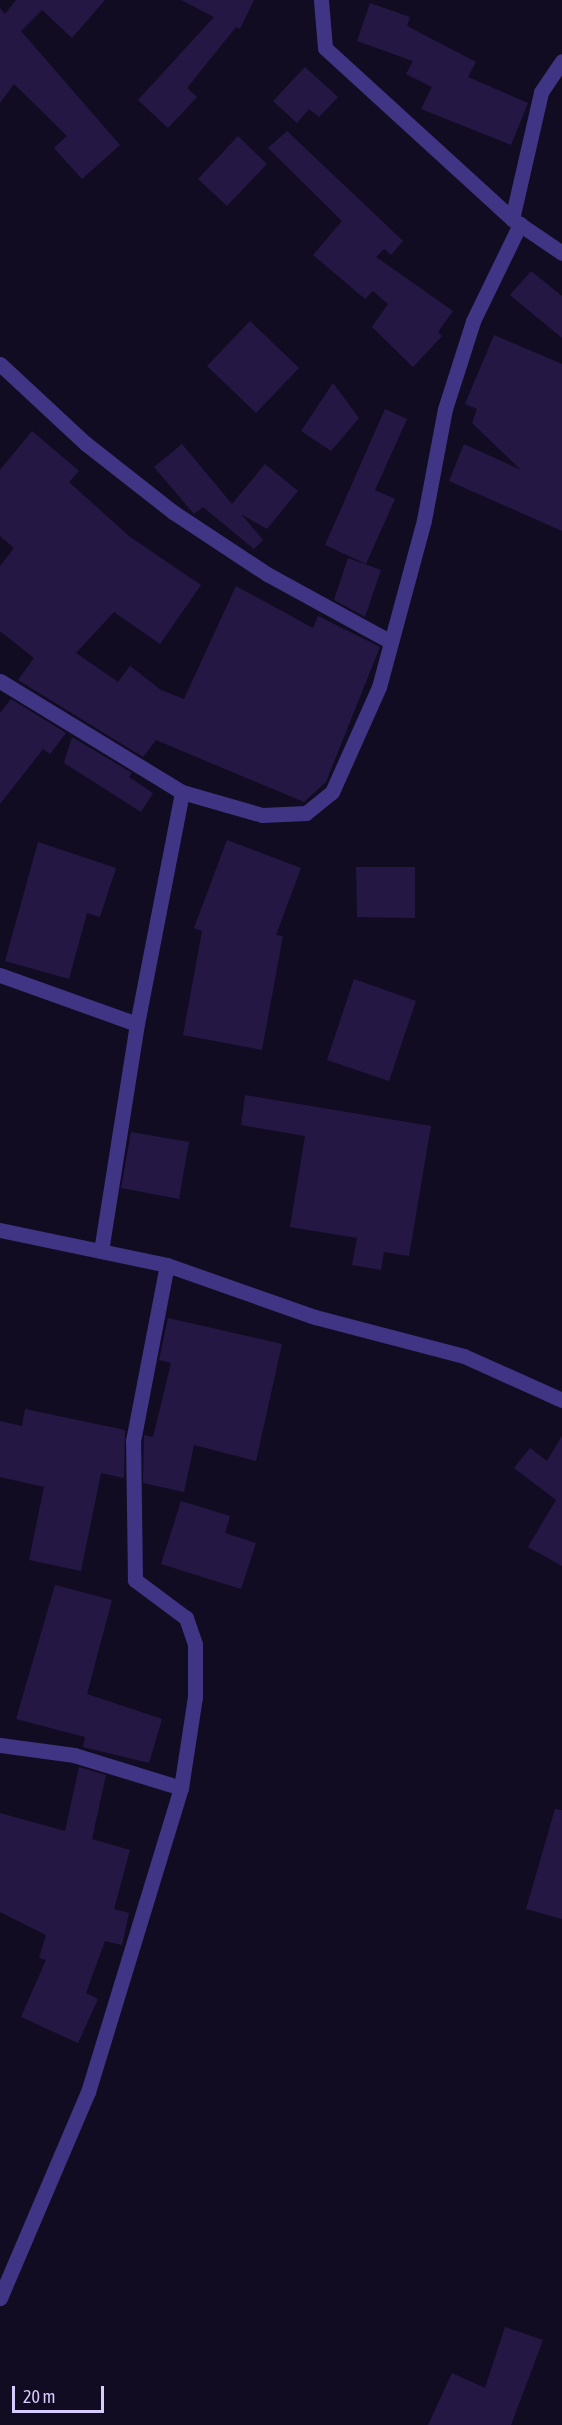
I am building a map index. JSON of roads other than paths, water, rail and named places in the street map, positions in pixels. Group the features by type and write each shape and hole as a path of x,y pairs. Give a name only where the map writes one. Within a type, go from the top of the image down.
{"street":[{"path":"321,0 325,48 516,221 562,253"},
{"path":"0,681 182,792 262,815 306,813 332,792 379,687 424,520 445,409 473,321 516,221 541,92 562,61"},
{"path":"0,364 85,443 173,512 267,574 391,642"},
{"path":"101,1251 137,1024 182,792"},
{"path":"0,975 137,1024"},
{"path":"0,1230 167,1265 315,1317 464,1356 562,1400"},
{"path":"0,2298 88,2092 181,1788 195,1697 195,1644 186,1618 135,1580 133,1441 167,1265"},
{"path":"0,1745 74,1755 181,1788"}]}
